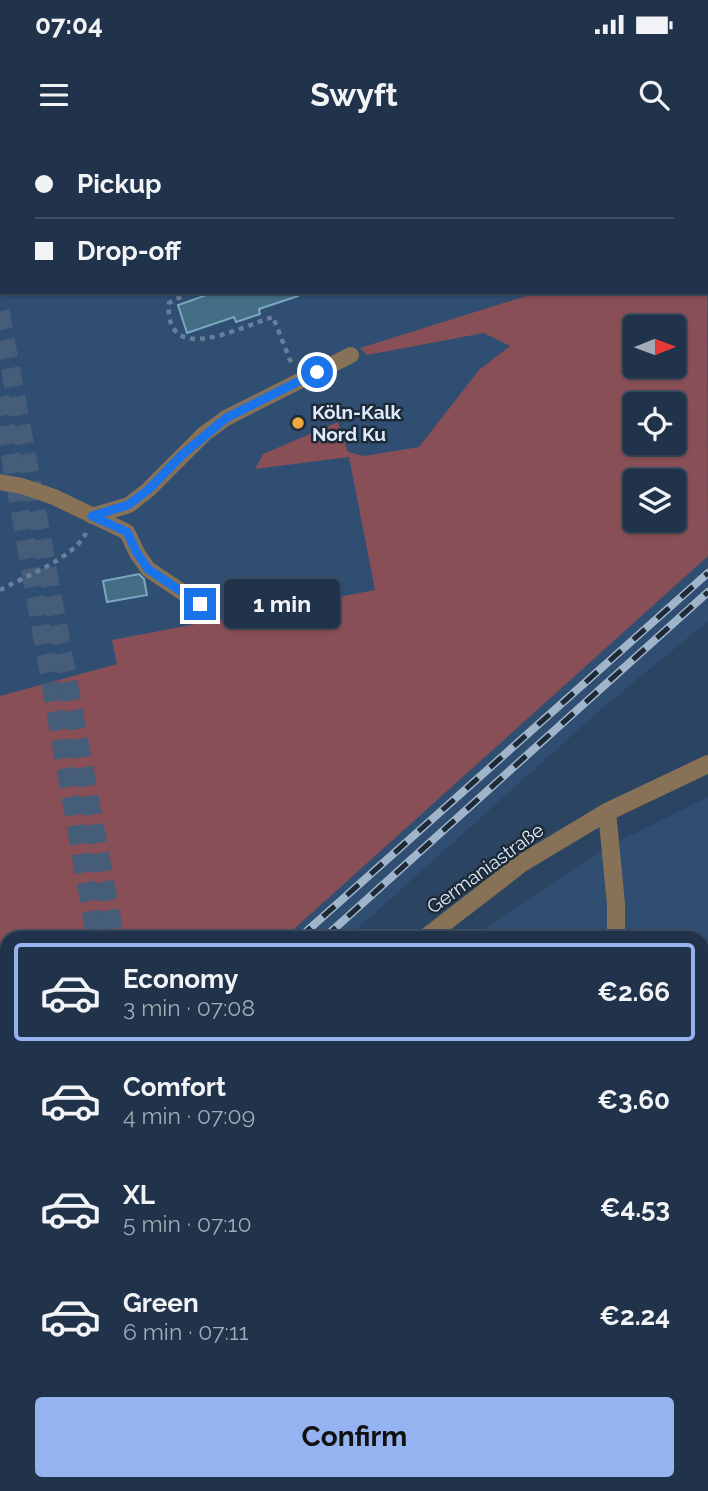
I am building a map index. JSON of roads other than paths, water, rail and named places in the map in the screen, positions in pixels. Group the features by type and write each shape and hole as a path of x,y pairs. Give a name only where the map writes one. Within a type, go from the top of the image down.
{"street":[{"name":"Germaniastraße","path":"434,931 522,863 607,812 708,764"},
{"path":"607,812 616,931"}],"lane":[{"path":"92,516 128,505 226,418 351,355"},
{"path":"0,482 54,497 127,532 148,569 200,604"}],"tunnel":[{"path":"0,311 114,931"},
{"path":"0,397 95,931"}],"railway":[{"path":"307,931 708,573"},
{"path":"332,931 708,592"}],"place":[{"name":"Köln-Kalk Nord Ku","path":"298,423"}]}
